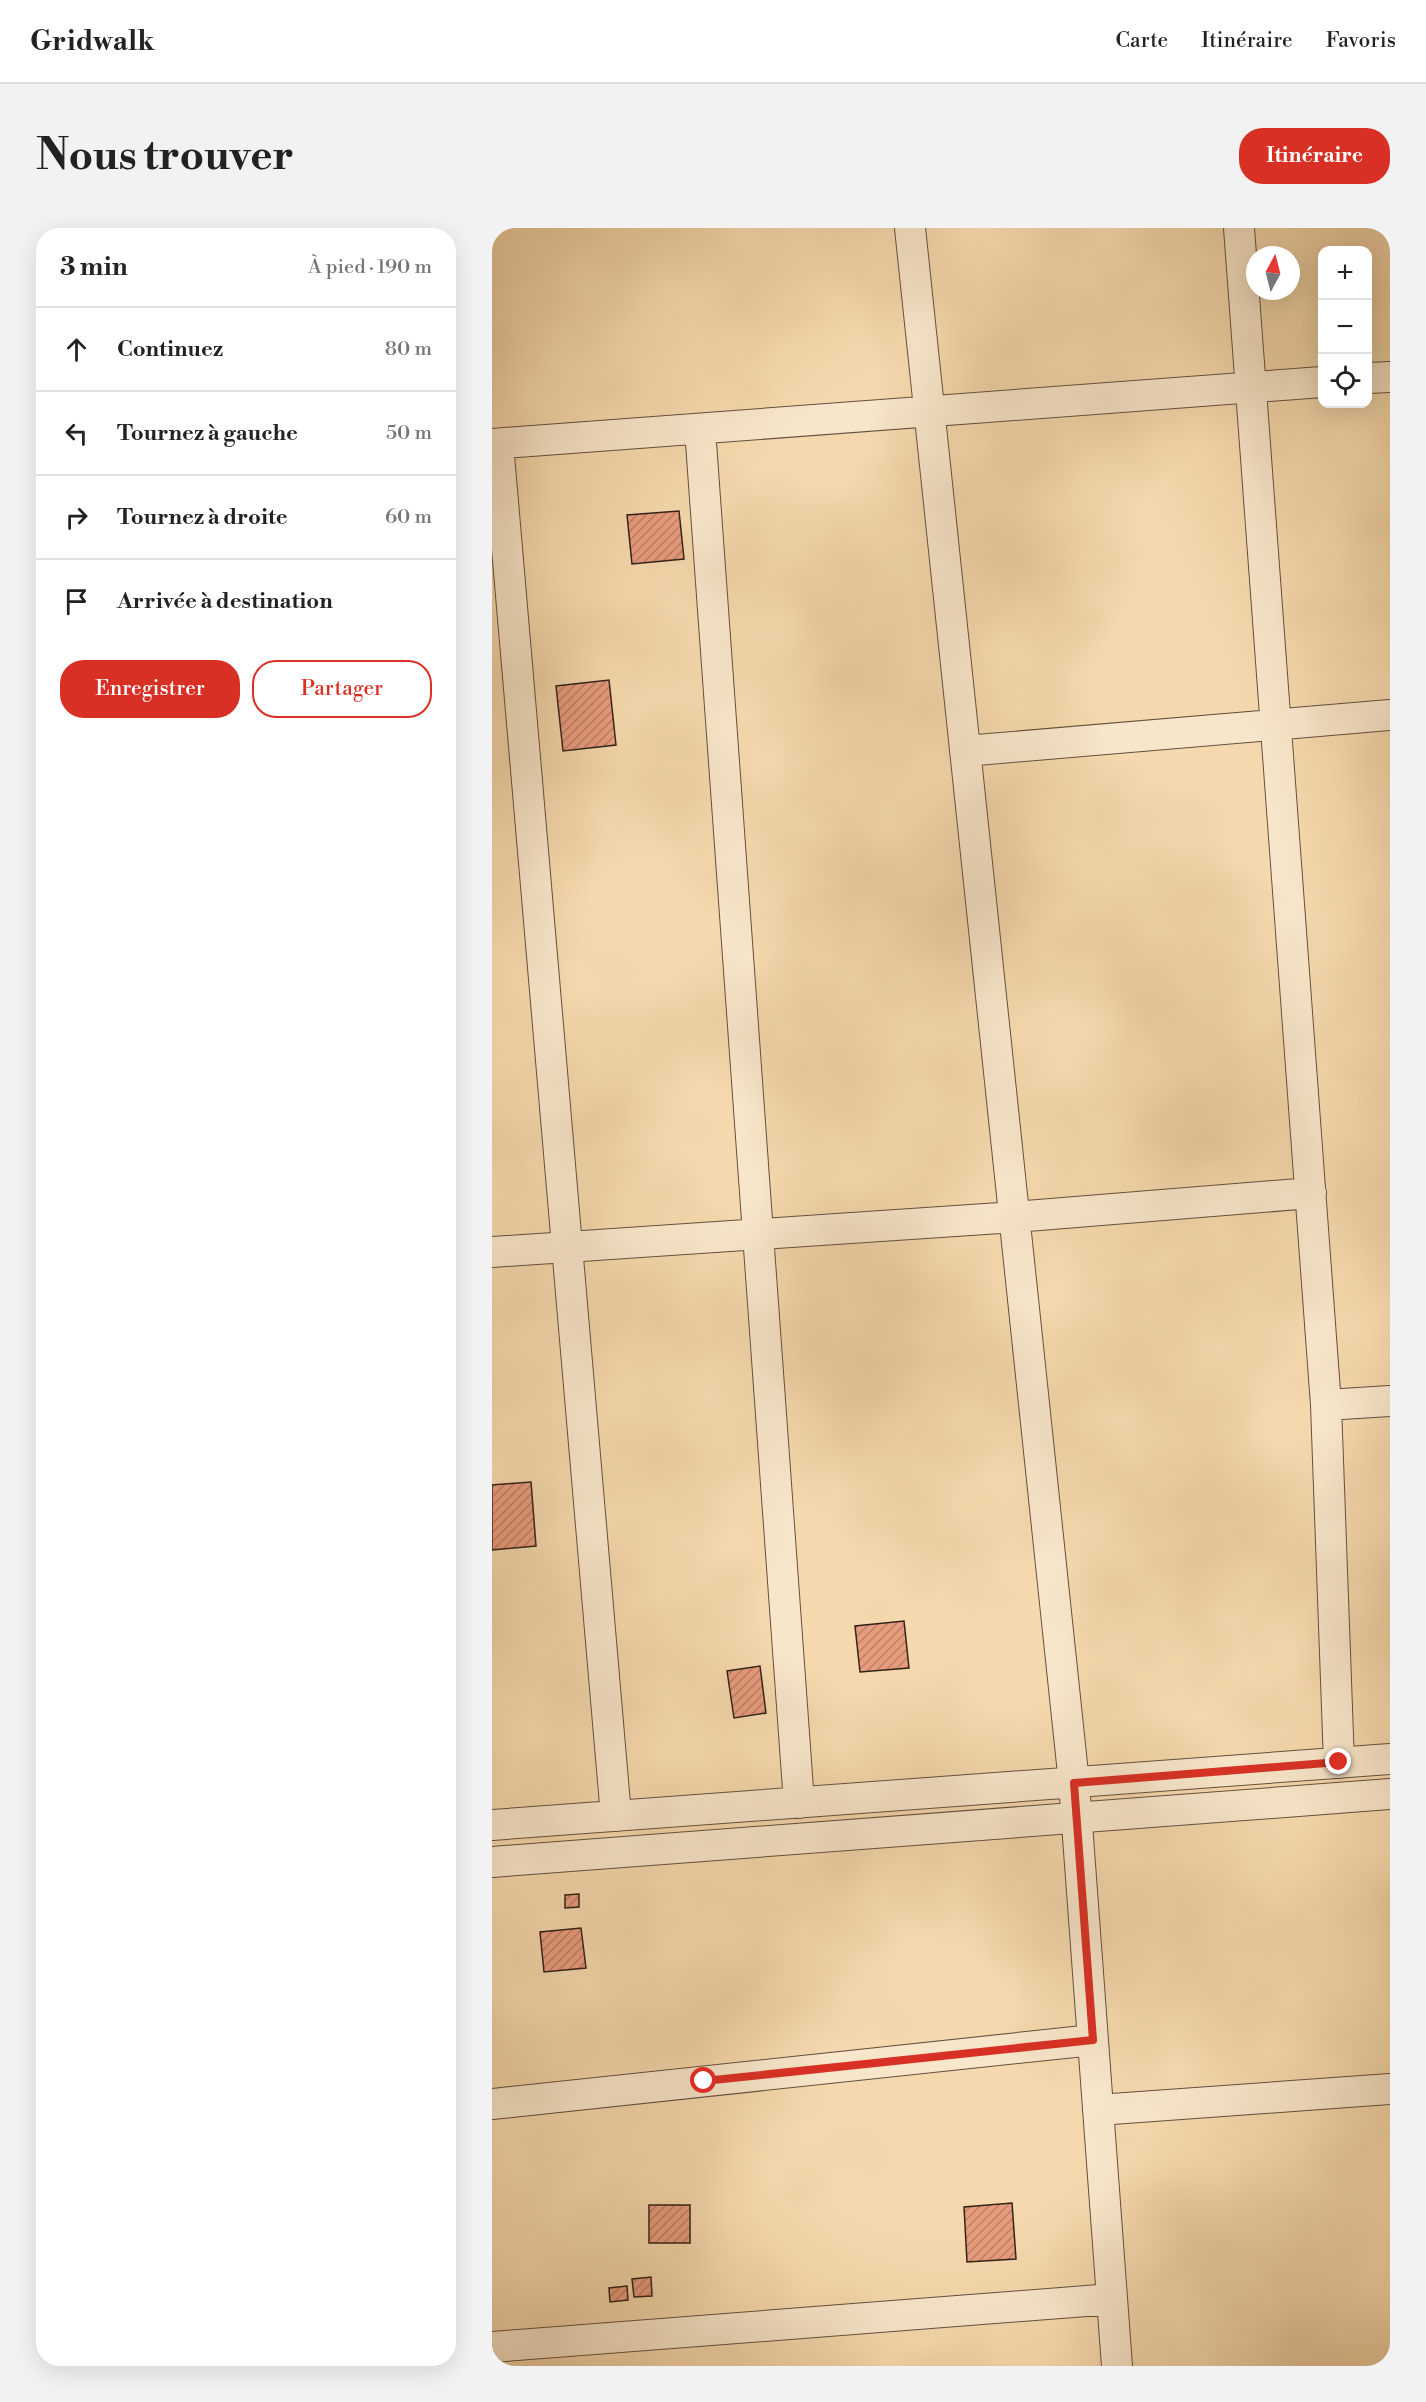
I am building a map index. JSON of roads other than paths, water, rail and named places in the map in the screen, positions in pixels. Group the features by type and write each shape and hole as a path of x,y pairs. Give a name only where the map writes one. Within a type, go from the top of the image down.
{"street":[{"path":"910,228 1074,1783 1117,2366"},
{"path":"1239,228 1326,1405 1339,1762"},
{"path":"1372,378 1390,377"},
{"path":"616,1816 495,444 1318,382"},
{"path":"700,429 799,1803"},
{"path":"965,751 1390,715"},
{"path":"492,1252 1014,1217 1311,1192"},
{"path":"1326,1405 1390,1401"},
{"path":"492,1825 1390,1759"},
{"path":"492,1862 1390,1794"},
{"path":"492,2104 1093,2040"},
{"path":"1098,2110 1390,2089"},
{"path":"492,2347 1112,2299"}]}
